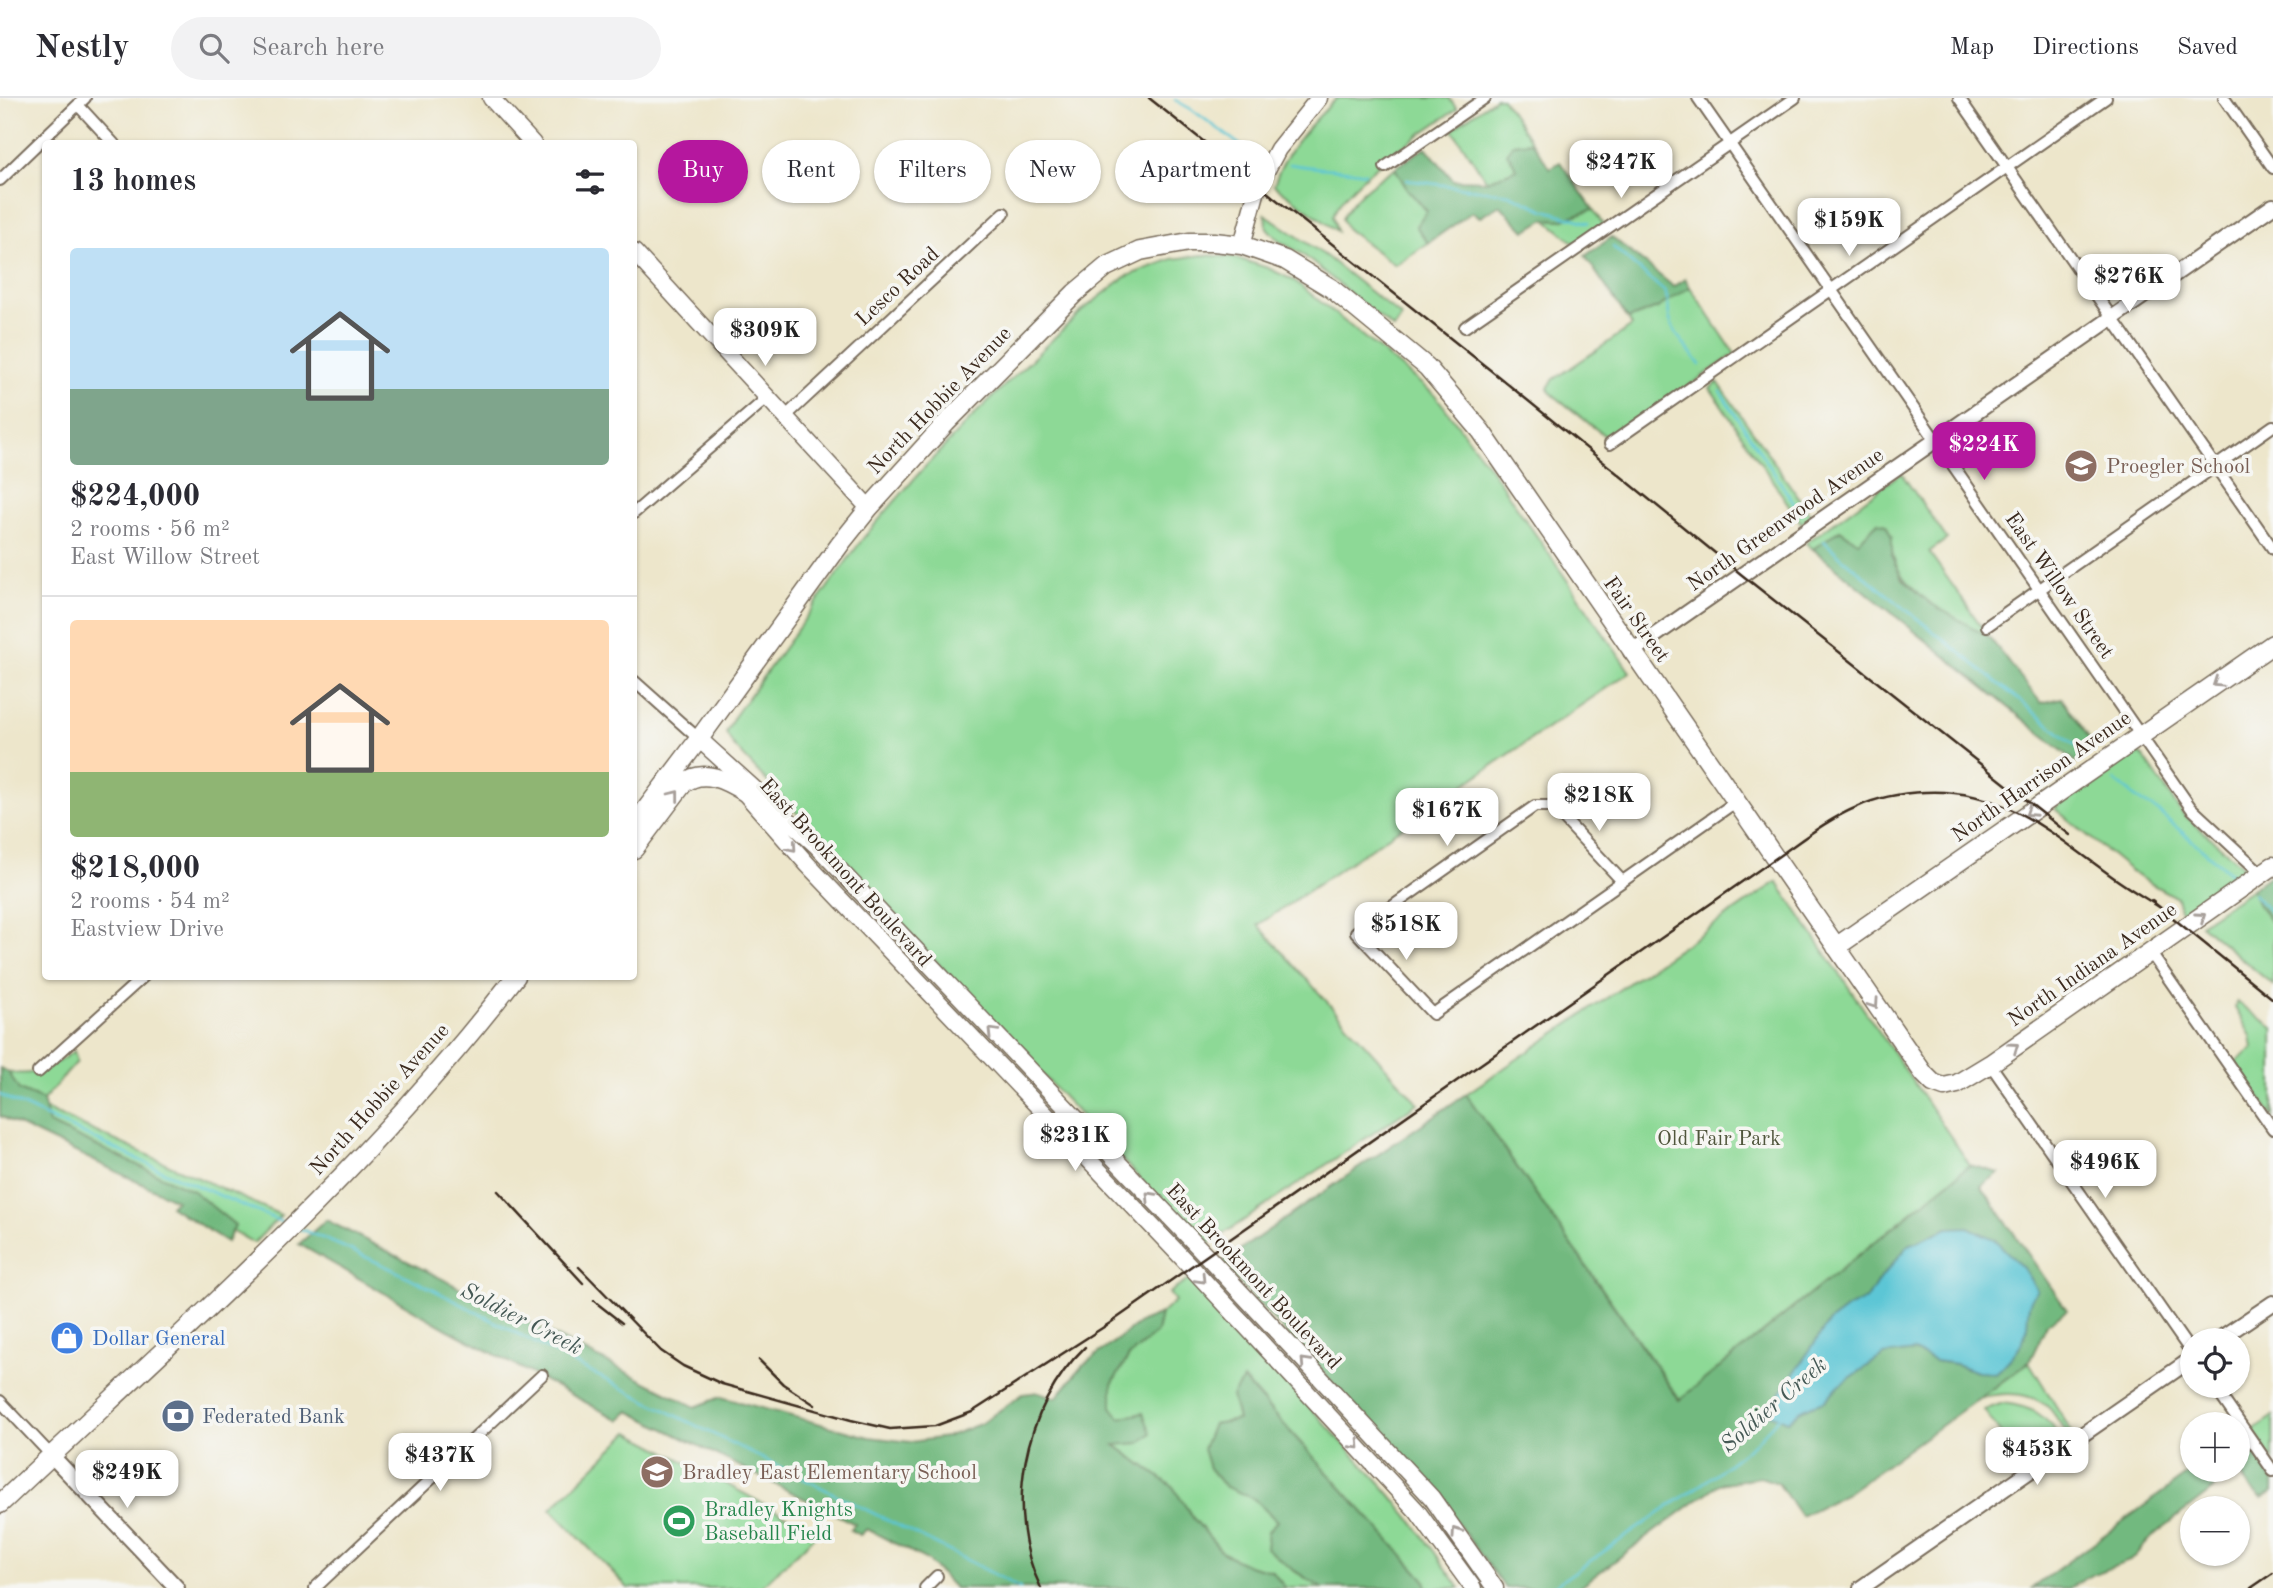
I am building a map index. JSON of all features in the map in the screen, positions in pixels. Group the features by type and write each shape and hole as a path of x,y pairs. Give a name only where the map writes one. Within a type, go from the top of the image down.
{"main road":[{"path":"491,98 529,140"},
{"path":"1242,245 1256,192 1263,177 1278,149 1319,98"},
{"name":"North Hobbie Avenue","path":"637,821 869,508 944,424 1075,293 1106,267 1140,251 1162,246 1214,242 1242,245"},
{"name":"Fair Street","path":"1242,245 1285,260 1331,288 1427,367 1481,431 1631,652 1924,1074 1933,1083"},
{"path":"637,255 869,508"},
{"name":"North Harrison Avenue","path":"1836,947 2273,644"},
{"name":"East Brookmont Boulevard","path":"699,739 807,865 1191,1267 1417,1511 1473,1588"},
{"name":"East Brookmont Boulevard","path":"699,739 816,845 1206,1255 1433,1498 1495,1588"},
{"path":"637,845 690,778 700,776 722,779 745,792"},
{"name":"North Indiana Avenue","path":"1933,1083 1944,1087 1957,1084 1990,1064 2268,870"},
{"name":"North Hobbie Avenue","path":"0,1504 270,1248 380,1138 513,980"}],"street":[{"path":"1385,167 1485,98"},
{"name":"East Willow Street","path":"1698,98 2191,808 2268,870"},
{"path":"1465,327 1795,98"},
{"path":"1959,98 2273,549"},
{"path":"1610,444 2106,98"},
{"path":"2224,98 2273,168"},
{"path":"42,140 82,102 111,140"},
{"path":"0,180 42,140"},
{"name":"North Greenwood Avenue","path":"1631,652 2273,206"},
{"name":"Lesco Road","path":"785,416 1004,213"},
{"path":"637,510 767,398"},
{"path":"1987,626 2273,426"},
{"name":"East Brookmont Boulevard","path":"637,684 699,739"},
{"path":"1622,881 1552,806 1535,806 1356,932 1433,1014 1737,801"},
{"path":"2150,952 2273,1129"},
{"path":"38,1072 140,980"},
{"path":"1990,1064 2180,1338"},
{"path":"2236,1328 2273,1303"},
{"path":"1861,1588 2180,1366"},
{"path":"316,1588 542,1375"},
{"path":"2222,1398 2273,1471"},
{"path":"0,1401 171,1586"},
{"path":"925,1588 937,1576"}],"green space":[{"path":"1337,98 1449,98 1457,109 1407,143 1353,188 1333,216 1337,231 1275,186 1285,160 1309,127"},
{"path":"1496,98 1502,98 1532,142 1514,144 1517,169 1487,181 1452,129"},
{"path":"1532,142 1550,168 1560,162 1593,209 1561,220 1545,219 1525,231 1500,205 1480,217 1472,212 1428,243 1416,226 1427,211 1407,189 1395,168 1426,147 1453,180 1487,181 1517,169 1507,153 1513,144"},
{"path":"1395,168 1407,189 1427,211 1416,226 1428,243 1395,265 1347,229 1342,219 1358,197"},
{"path":"1593,209 1604,226 1577,245 1545,219 1561,220"},
{"path":"1265,214 1327,257 1402,317 1394,329 1302,254 1279,241 1267,228"},
{"path":"1612,237 1674,287 1685,279 1690,287 1657,308 1628,319 1585,256"},
{"path":"1202,255 1233,257 1268,268 1295,281 1436,396 1490,468 1630,672 1258,925 1418,1103 1204,1247 733,745 726,733 734,717 864,537 978,411 1083,310 1125,277 1172,259"},
{"path":"1690,287 1735,354 1612,438 1605,436 1551,393 1548,388 1553,380 1632,326 1628,319 1657,308"},
{"path":"1718,382 1812,517 1801,523 1710,388"},
{"path":"1901,473 1947,539 1929,552 1989,637 1934,606 1910,585 1900,573 1893,557 1892,538 1878,522 1858,542 1840,530 1813,549 1806,543"},
{"path":"1878,522 1886,525 1892,538 1892,557 1902,578 1930,603 1989,637 2041,703 2062,698 2096,748 2076,762 1813,549 1840,530 1858,542"},
{"path":"2136,751 2144,757 2181,812 2245,868 2244,877 2189,916 2180,910 2177,898 2137,876 2054,808"},
{"path":"2273,873 2273,925 2252,889"},
{"name":"Old Fair Park","path":"1777,882 1970,1165 1680,1400 1466,1094"},
{"path":"2252,889 2273,925 2273,985 2200,924"},
{"path":"2237,1002 2273,1028 2273,1117 2235,1062 2253,1049 2251,1036 2235,1008"},
{"path":"74,1051 77,1062 43,1100 19,1090 8,1072 35,1072 51,1066"},
{"path":"0,1068 8,1072 19,1090 43,1100 49,1124 193,1191 235,1225 227,1242 170,1206 176,1200 0,1116"},
{"path":"1466,1094 1679,1400 1970,1165 1999,1173 1981,1186 2067,1310 2047,1324 2029,1362 1847,1493 1801,1516 1778,1483 1760,1477 1719,1484 1578,1588 1505,1588 1440,1499 1221,1263","holes":["1948,1228 2028,1302 2025,1337 1977,1372 1956,1364 1935,1361 1914,1351 1884,1355 1838,1386 1825,1401 1798,1412 1788,1421 1768,1412 1829,1322 1849,1307 1867,1299 1878,1281 1909,1245"]},
{"path":"45,1109 281,1215 254,1243 232,1231 235,1225 193,1191 49,1124"},
{"path":"326,1220 695,1407 721,1397 869,1437 911,1442 946,1437 980,1424 1023,1394 1039,1392 1056,1398 1083,1365 1141,1322 1161,1314 1157,1332 1129,1356 1112,1384 1112,1408 1120,1418 1143,1413 1151,1433 1140,1443 1115,1445 1173,1487 1193,1518 1223,1553 1248,1565 1271,1571 1286,1588 954,1588 927,1560 867,1529 860,1535 850,1530 855,1524 629,1411 619,1420 447,1329 299,1244"},
{"path":"1190,1279 1384,1487 1413,1522 1460,1588 1427,1588 1425,1580 1244,1380 1238,1420 1213,1424 1204,1449 1209,1468 1224,1486 1253,1498 1277,1521 1291,1569 1322,1588 1286,1588 1271,1571 1248,1565 1223,1553 1193,1518 1173,1487 1114,1444 1120,1418 1111,1408 1112,1384 1129,1356 1157,1332 1161,1314 1175,1301 1169,1293"},
{"path":"2029,1362 2072,1432 2065,1430 2048,1407 2032,1398 2006,1394 1979,1398"},
{"path":"1243,1380 1425,1580 1427,1588 1322,1588 1266,1548 1268,1531 1277,1521 1253,1498 1224,1486 1209,1468 1203,1449 1213,1424 1238,1420 1232,1396"},
{"path":"2003,1403 2038,1413 2061,1440 2024,1467 1984,1410"},
{"path":"2273,1416 2273,1460 2253,1430"},
{"name":"Bradley Knights Baseball Field","path":"629,1432 818,1533 760,1588 628,1588 551,1509"},
{"path":"2250,1448 2273,1481 2273,1492 2262,1498 2246,1482 2250,1482"},
{"path":"2180,1480 2180,1482 2222,1482 2204,1496 2180,1496 2180,1515 2155,1534 2130,1561 2094,1574 2069,1588 2032,1588"}],"water":[{"path":"1968,1227 1994,1239 2023,1268 2037,1290 2028,1309 2024,1338 2015,1353 1996,1373 1977,1372 1956,1364 1935,1361 1914,1351 1884,1355 1838,1386 1825,1401 1798,1412 1788,1421 1767,1413 1829,1322 1849,1307 1867,1299 1878,1281 1909,1245 1948,1228"}],"waterway":[{"path":"1175,100 1233,140"},
{"path":"1290,164 1365,173"},
{"path":"1407,180 1509,194 1545,210 1589,223"},
{"path":"1613,247 1664,291 1674,329 1700,365"},
{"path":"1720,391 1801,514"},
{"path":"1824,541 2086,754"},
{"path":"2114,780 2156,810 2235,877"},
{"path":"2254,894 2273,916"},
{"name":"Soldier Creek","path":"0,1095 165,1172 284,1223"},
{"name":"Soldier Creek","path":"300,1229 381,1264 668,1412 1020,1588"},
{"name":"Soldier Creek","path":"1551,1588 1709,1479 1755,1443 1780,1416"}],"railway":[{"path":"1149,98 2070,835"},
{"path":"579,1267 661,1351 683,1366 722,1384 890,1429 935,1426 972,1412 1110,1323 1815,830 1846,812 1890,796 1908,793 1952,793 1977,797 2000,804 2043,827 2159,907"},
{"path":"2152,901 2273,999"},
{"path":"498,1191 583,1283"},
{"path":"594,1301 622,1323"},
{"path":"1041,1588 1029,1558 1023,1526 1022,1494 1026,1461 1034,1429 1047,1399 1064,1371 1085,1347"},
{"path":"759,1360 783,1384 815,1405"},
{"path":"2251,1588 2273,1573"}],"place":[{"name":"Proegler School","path":"2081,466"},
{"name":"Dollar General","path":"67,1338"},
{"name":"Federated Bank","path":"178,1416"},
{"name":"Bradley East Elementary School","path":"657,1472"},
{"name":"Bradley Knights Baseball Field","path":"679,1521"}]}
